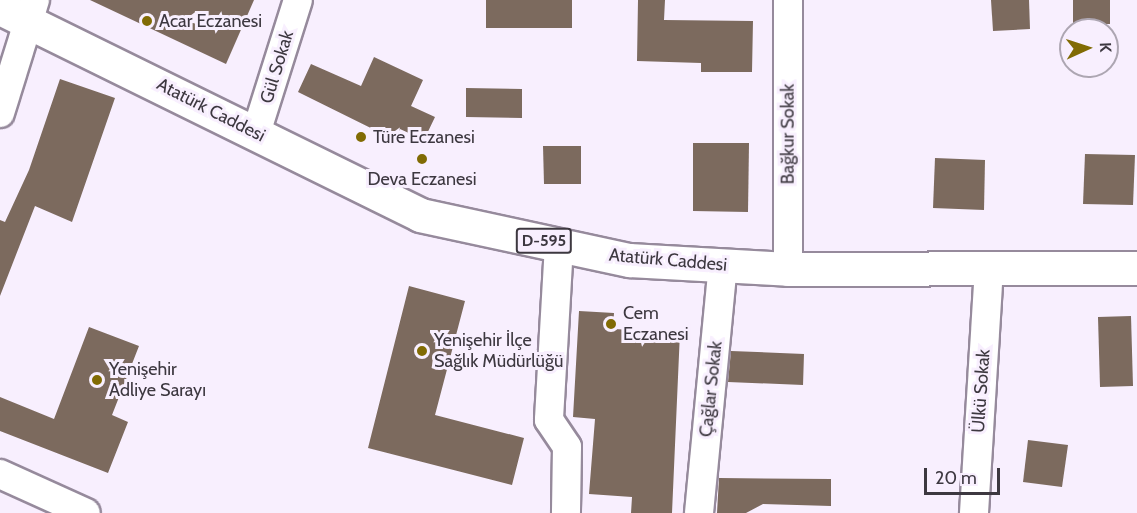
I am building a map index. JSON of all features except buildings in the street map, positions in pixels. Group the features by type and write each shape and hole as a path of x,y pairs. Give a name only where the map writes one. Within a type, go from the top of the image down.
{"main road":[{"name":"Atatürk Caddesi","path":"22,9 256,133 420,214 629,260 788,269 1137,268"}],"street":[{"name":"Gül Sokak","path":"256,133 298,0"},
{"name":"Bağkur Sokak","path":"788,0 788,269"},
{"path":"0,113 22,9"},
{"path":"559,245 549,420 567,447 566,513"},
{"name":"Çağlar Sokak","path":"699,513 723,265"},
{"name":"Ülkü Sokak","path":"974,513 989,270"},
{"path":"0,474 86,513"}],"place":[{"name":"Acar Eczanesi","path":"147,21"},
{"name":"Türe Eczanesi","path":"361,137"},
{"name":"Deva Eczanesi","path":"422,159"},
{"name":"Cem Eczanesi","path":"611,324"},
{"name":"Yenişehir İlçe Sağlık Müdürlüğü","path":"422,351"},
{"name":"Yenişehir Adliye Sarayı","path":"97,380"}]}
